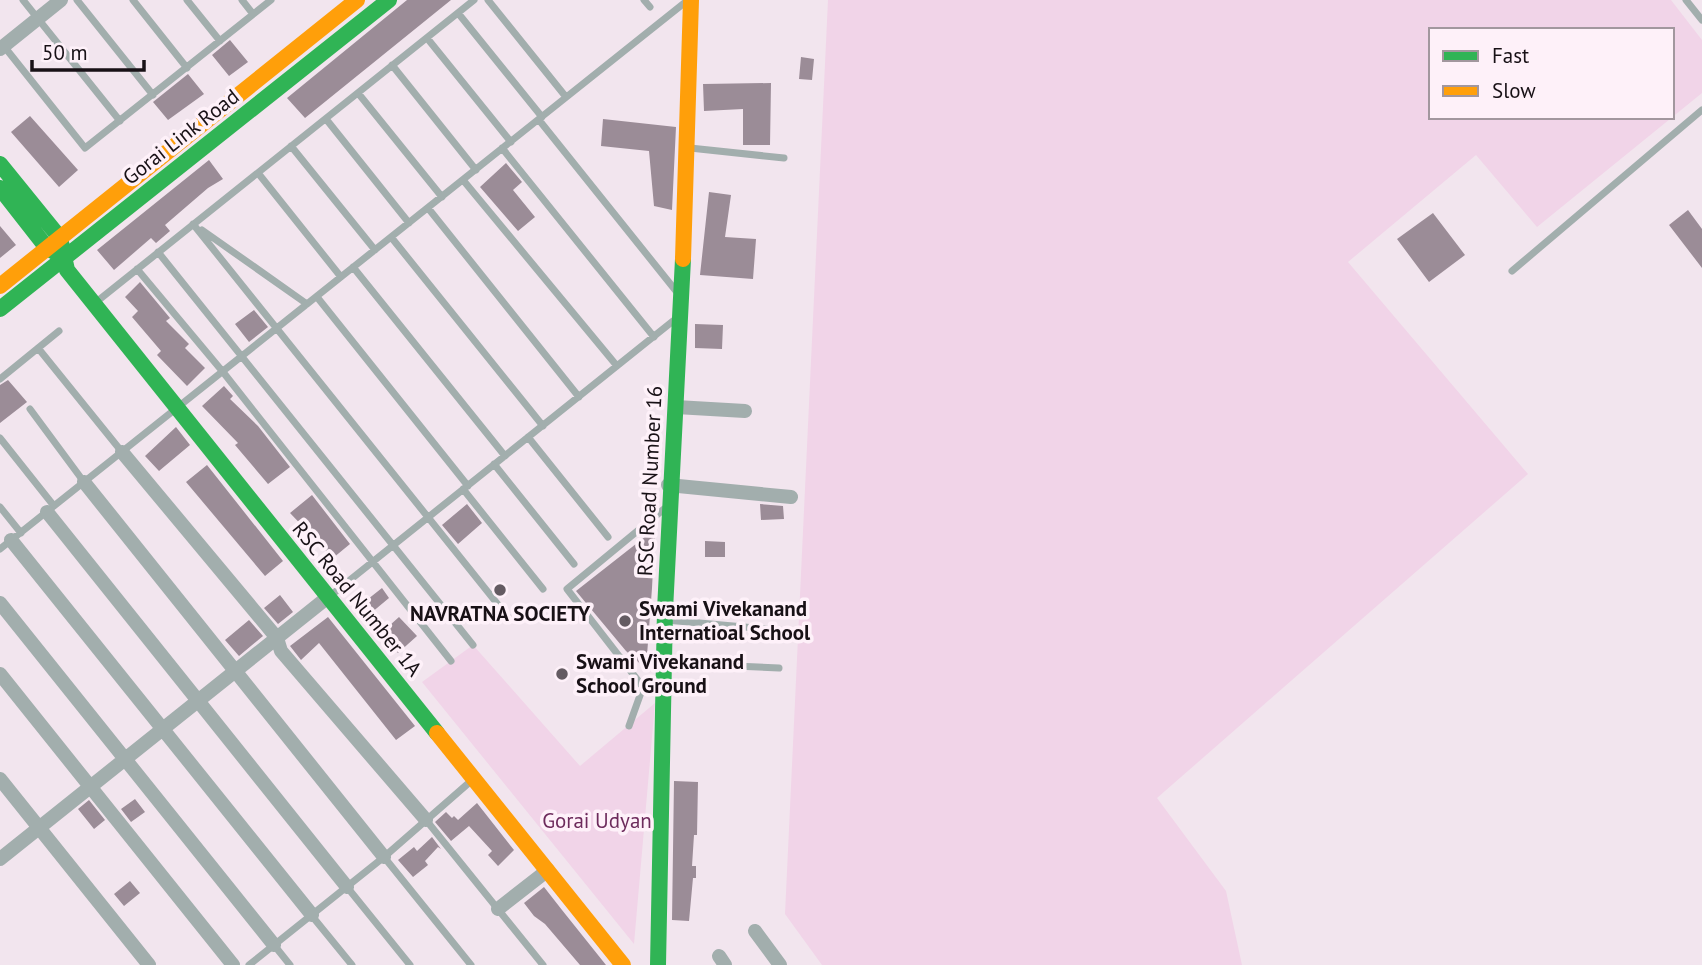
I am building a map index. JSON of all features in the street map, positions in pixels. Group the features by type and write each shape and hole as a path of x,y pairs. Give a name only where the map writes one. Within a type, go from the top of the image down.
{"street":[{"path":"1,46 61,0"},
{"name":"Gorai Link Road","path":"0,286 357,0"},
{"name":"Gorai Link Road","path":"0,309 389,0"},
{"name":"RSC Road Number 16","path":"658,965 667,506 676,407 677,319 681,297 689,148 690,0"},
{"path":"0,164 53,243"},
{"path":"0,188 53,243"},
{"name":"RSC Road Number 1A","path":"53,243 64,256 67,270 623,965"},
{"path":"676,407 745,411"},
{"path":"122,452 277,638 281,651 426,820"},
{"path":"84,482 384,857"},
{"path":"668,485 791,497"},
{"path":"51,509 198,701 347,887"},
{"path":"11,541 312,915"},
{"path":"0,859 328,597"},
{"path":"0,603 274,945"},
{"path":"0,674 233,965"},
{"path":"0,779 149,965"},
{"path":"498,909 548,870"},
{"path":"755,932 780,965"}],"lane":[{"path":"23,0 120,121"},
{"path":"77,0 153,95"},
{"path":"133,0 187,68"},
{"path":"187,0 220,41"},
{"path":"242,0 253,14"},
{"path":"1,46 85,148 271,0"},
{"path":"94,303 474,0"},
{"path":"488,0 566,97"},
{"path":"0,507 11,541 690,0"},
{"path":"1686,0 1702,20"},
{"path":"458,13 681,297"},
{"path":"427,38 511,142"},
{"path":"392,65 475,170"},
{"path":"358,93 442,197"},
{"path":"1512,271 1702,110"},
{"path":"326,119 409,223"},
{"path":"291,146 375,250"},
{"path":"502,148 653,337"},
{"path":"689,148 784,158"},
{"path":"258,173 341,277"},
{"path":"463,180 617,366"},
{"path":"428,208 579,397"},
{"path":"193,224 307,304"},
{"path":"193,224 508,617"},
{"path":"391,237 543,426"},
{"path":"158,252 473,645"},
{"path":"353,267 505,456"},
{"path":"137,270 223,372 451,660"},
{"path":"317,297 543,589"},
{"path":"328,597 677,319"},
{"path":"0,379 60,331"},
{"path":"38,348 122,452"},
{"path":"30,409 84,482"},
{"path":"528,437 608,537"},
{"path":"0,438 51,509"},
{"path":"494,464 574,564"},
{"path":"663,691 643,687 567,589 667,506"},
{"path":"665,620 788,631"},
{"path":"664,663 779,668"},
{"path":"629,726 643,687"},
{"path":"249,965 384,857 474,778"},
{"path":"426,820 543,965"},
{"path":"384,857 471,965"},
{"path":"347,887 410,965"},
{"path":"312,915 352,965"},
{"path":"274,945 290,965"}],"green space":[{"path":"828,0 1671,0 1702,40 1702,93 1674,116 1674,28 1429,28 1429,119 1670,119 1537,227 1476,155 1348,262 1528,474 1157,798 1226,891 1242,965 822,965 785,914"},
{"name":"Gorai Udyan","path":"473,645 580,766 655,703 634,944 422,682"}],"building":[{"path":"407,0 451,0 305,118 287,98"},
{"path":"230,40 248,62 229,76 212,55"},
{"path":"801,57 814,59 812,80 799,79"},
{"path":"188,74 204,94 168,120 153,102"},
{"path":"771,83 770,145 743,145 743,109 704,111 703,84"},
{"path":"30,116 78,170 59,187 11,132"},
{"path":"603,119 676,127 672,210 654,206 649,151 601,146"},
{"path":"209,160 223,179 208,188 165,225 170,231 156,243 151,238 114,270 97,250"},
{"path":"506,163 522,182 513,190 535,217 518,231 480,187"},
{"path":"709,192 731,195 725,237 756,239 753,279 700,275"},
{"path":"1688,210 1702,229 1702,268 1669,225"},
{"path":"1433,213 1465,255 1429,282 1397,239"},
{"path":"0,226 16,245 0,258"},
{"path":"140,282 170,318 166,321 189,344 185,348 205,368 187,386 157,355 161,351 132,317 138,311 125,297"},
{"path":"254,310 268,327 249,342 235,324"},
{"path":"695,324 723,325 722,349 695,348"},
{"path":"8,380 27,402 0,423 0,385"},
{"path":"224,386 233,396 230,399 258,426 290,467 268,484 235,445 238,443 202,406"},
{"path":"176,427 190,445 159,471 145,456"},
{"path":"207,465 283,561 265,576 186,482"},
{"path":"312,495 350,544 333,558 290,513"},
{"path":"467,504 482,523 458,544 442,525"},
{"path":"760,504 783,506 784,519 761,520"},
{"name":"Swami Vivekanand Internatioal School","path":"655,529 646,669 626,651 576,591"},
{"path":"705,541 725,542 725,557 705,557"},
{"path":"382,588 389,598 371,613 363,603"},
{"path":"280,595 293,612 278,624 264,608"},
{"path":"328,617 415,726 396,740 319,643 301,660 290,646"},
{"path":"399,617 417,636 398,653 380,634"},
{"path":"249,620 263,636 239,656 225,640"},
{"path":"674,781 698,782 697,835 694,835 692,866 696,866 696,878 693,878 689,921 672,920"},
{"path":"135,799 145,812 131,822 121,809"},
{"path":"89,800 105,820 94,829 78,809"},
{"path":"477,803 514,850 498,866 488,855 492,851 469,826 451,841 435,822 446,812 458,820"},
{"path":"432,837 441,849 438,847 425,861 428,865 413,877 398,860 414,847 417,851"},
{"path":"130,881 140,893 124,906 114,894"},
{"path":"544,887 606,965 580,965 545,924 534,916 524,903"}],"traffic: fast":[{"path":"0,309 389,0"},
{"path":"0,164 60,238 67,270 437,733"},
{"path":"0,188 47,248 59,254"},
{"path":"658,965 665,610 683,259"}],"traffic: slow":[{"path":"0,286 357,0"},
{"path":"683,259 691,0"},
{"path":"437,733 623,965"}],"place":[{"name":"NAVRATNA SOCIETY","path":"500,590"},
{"name":"Swami Vivekanand Internatioal School","path":"625,621"},
{"name":"Swami Vivekanand School Ground","path":"562,674"}]}
